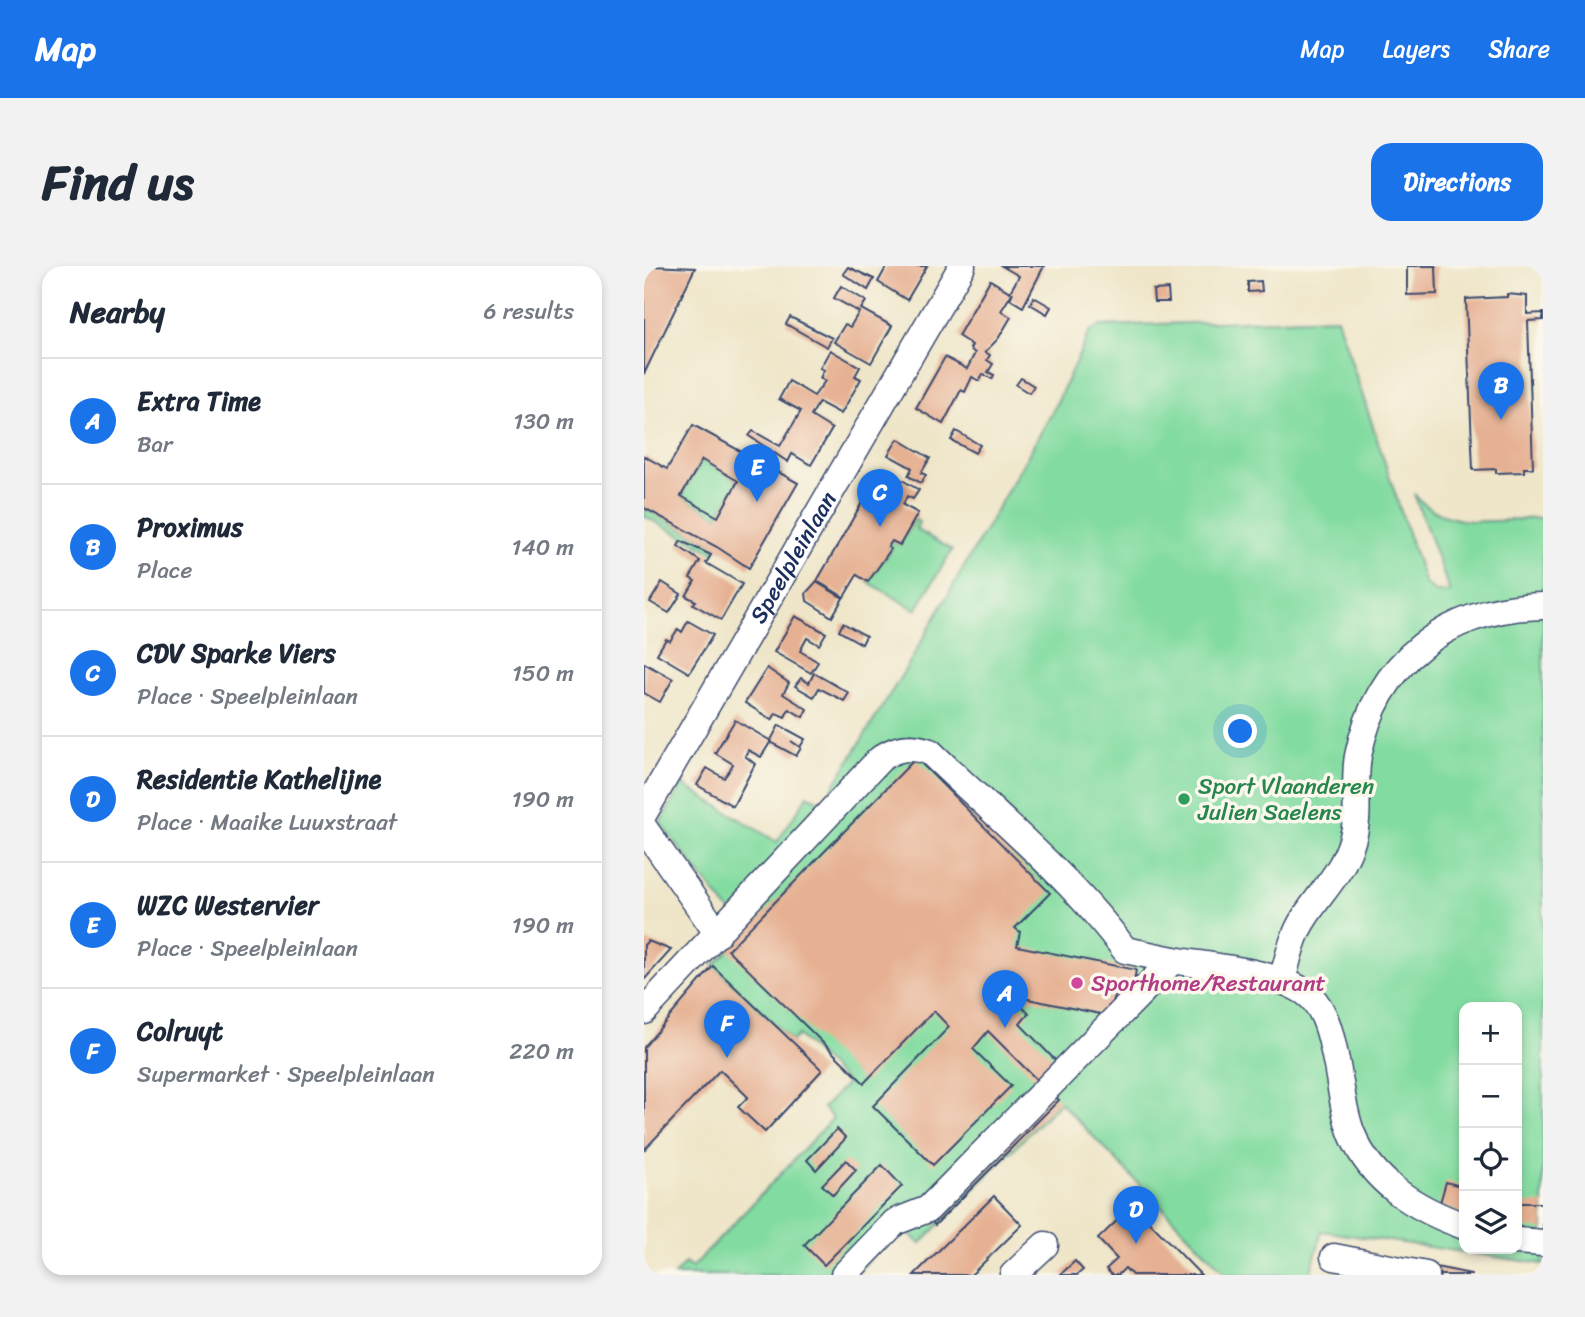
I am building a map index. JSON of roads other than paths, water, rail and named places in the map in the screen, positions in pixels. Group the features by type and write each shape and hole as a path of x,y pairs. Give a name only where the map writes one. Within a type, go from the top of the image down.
{"street":[{"name":"Speelpleinlaan","path":"644,813 962,266"},
{"path":"1282,981 1295,933 1344,863 1353,839 1357,818 1358,756 1384,690 1405,660 1428,639 1450,625 1488,612 1543,606"},
{"path":"644,1011 879,760 890,751 917,747 930,752 950,771 1108,927 1125,950 1282,981 1310,997 1330,1032 1352,1135 1364,1157 1398,1193 1420,1207 1459,1224"},
{"path":"644,828 718,934"},
{"path":"844,1275 895,1222 928,1209 1173,960"},
{"path":"1522,1241 1543,1243"},
{"path":"1013,1275 1045,1245"},
{"path":"1334,1257 1426,1275"}],"place":[{"name":"Proximus","path":"1501,420"},
{"name":"WZC Westervier","path":"757,502"},
{"name":"CDV Sparke Viers","path":"880,527"},
{"name":"Sport Vlaanderen Julien Saelens","path":"1184,799"},
{"name":"Sporthome/Restaurant","path":"1077,983"},
{"name":"Extra Time","path":"1005,1028"},
{"name":"Colruyt","path":"727,1058"},
{"name":"Residentie Kathelijne","path":"1136,1244"}]}
